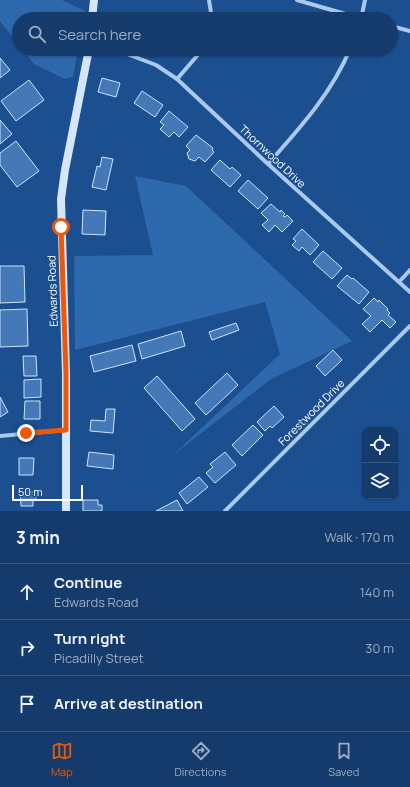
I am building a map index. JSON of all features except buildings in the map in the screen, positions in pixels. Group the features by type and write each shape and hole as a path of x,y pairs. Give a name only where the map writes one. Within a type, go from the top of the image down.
{"main road":[{"path":"93,12 94,0"},
{"name":"Edwards Road","path":"66,511 66,430 61,199 65,170 88,56"}],"street":[{"path":"209,0 211,12"},
{"path":"297,0 338,12"},
{"path":"363,12 365,0"},
{"path":"398,28 410,32"},
{"name":"Thornwood Drive","path":"132,56 156,65 177,79 268,164 410,292"},
{"path":"177,79 196,56"},
{"path":"268,164 322,100 347,56"},
{"path":"398,282 410,270"},
{"name":"Forestwood Drive","path":"225,511 410,326"},
{"path":"0,436 66,430"}],"shaded area":[{"path":"0,0 62,0 85,11 12,12 12,36 0,21"},
{"path":"28,56 77,56 73,77 65,79 34,64"},
{"path":"135,176 186,186 352,341 271,379 173,455 280,354 265,302 75,350 74,256 153,255"}],"route":[{"path":"26,433 66,430 66,374 61,227"}]}
